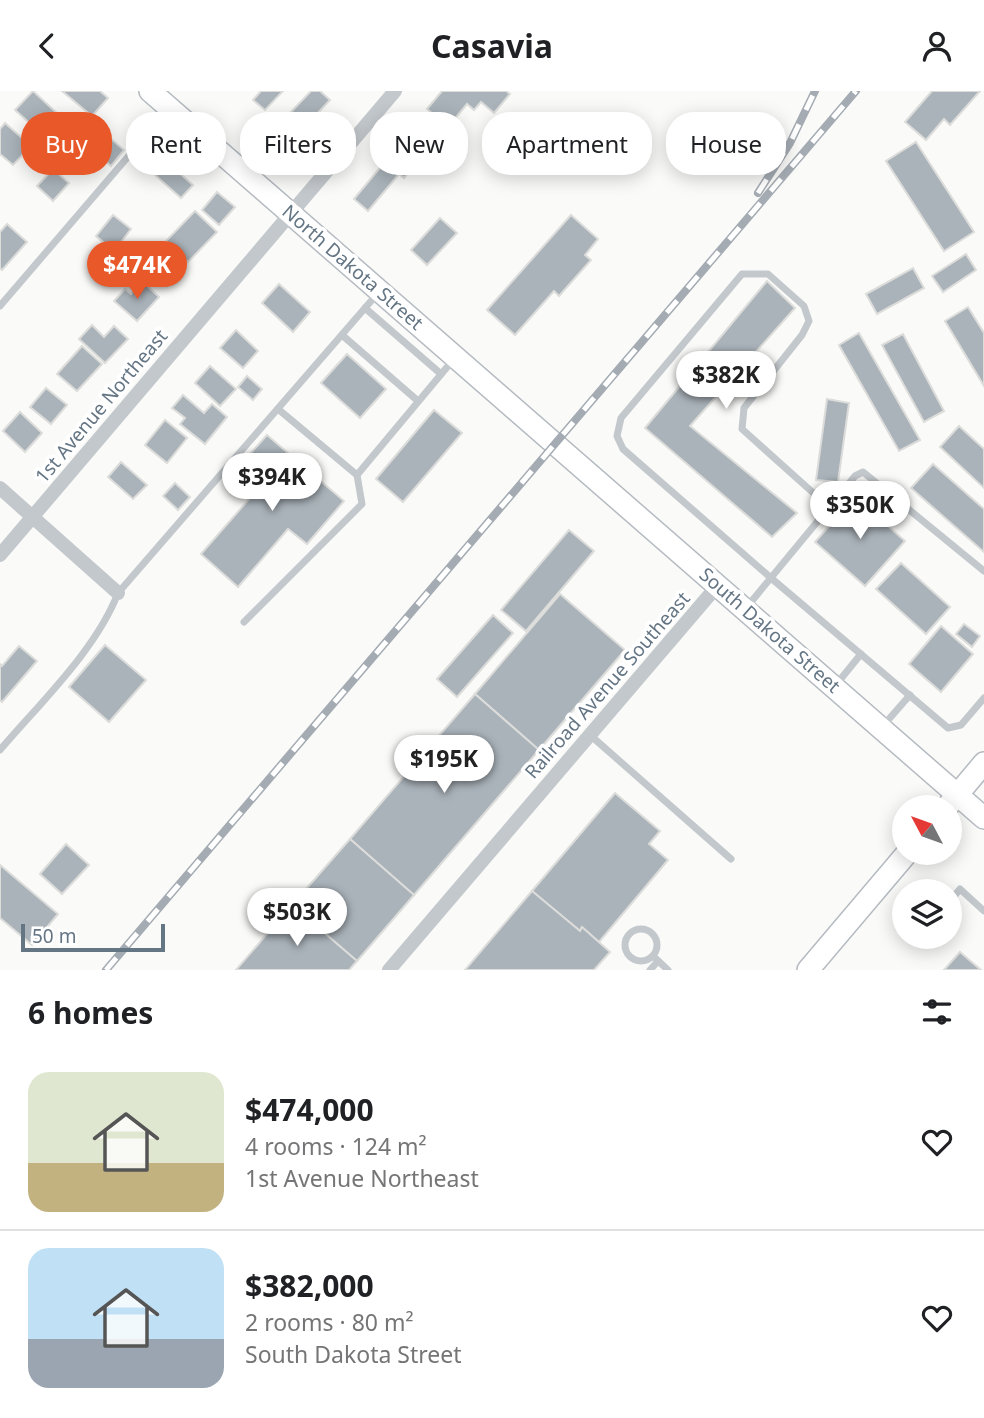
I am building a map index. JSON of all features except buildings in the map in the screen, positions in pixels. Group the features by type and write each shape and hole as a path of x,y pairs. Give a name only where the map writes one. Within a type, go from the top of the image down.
{"street":[{"name":"North Dakota Street","path":"150,91 380,291 391,317 456,357 555,444"},
{"name":"1st Avenue Northeast","path":"0,555 395,91"},
{"name":"South Dakota Street","path":"555,444 882,727 948,795"},
{"path":"0,488 118,593"},
{"name":"Railroad Avenue Southeast","path":"389,970 718,585"},
{"path":"957,795 984,763"},
{"name":"South Dakota Street","path":"962,805 984,818"},
{"path":"808,970 897,865"}],"lane":[{"path":"0,306 170,108"},
{"path":"829,507 742,429 744,408 802,335 809,321 804,306 768,274 742,274 621,418 617,436 623,449 948,727 961,725 984,698"},
{"path":"0,750 92,642 111,612 118,593 380,291"},
{"path":"365,308 391,317 441,375"},
{"path":"342,335 418,401"},
{"path":"357,475 456,357"},
{"path":"244,622 362,503 357,475 278,409"},
{"path":"745,609 855,476 863,472 984,571"},
{"path":"835,687 862,655"},
{"path":"882,727 909,695"},
{"path":"590,735 731,859"},
{"path":"962,891 984,911"},
{"path":"650,970 655,959 657,947 651,933 641,930 631,933 626,942 630,956 639,961 655,959 668,970"}],"railway":[{"path":"758,193 790,143 815,91"},
{"path":"106,970 856,91"}]}
